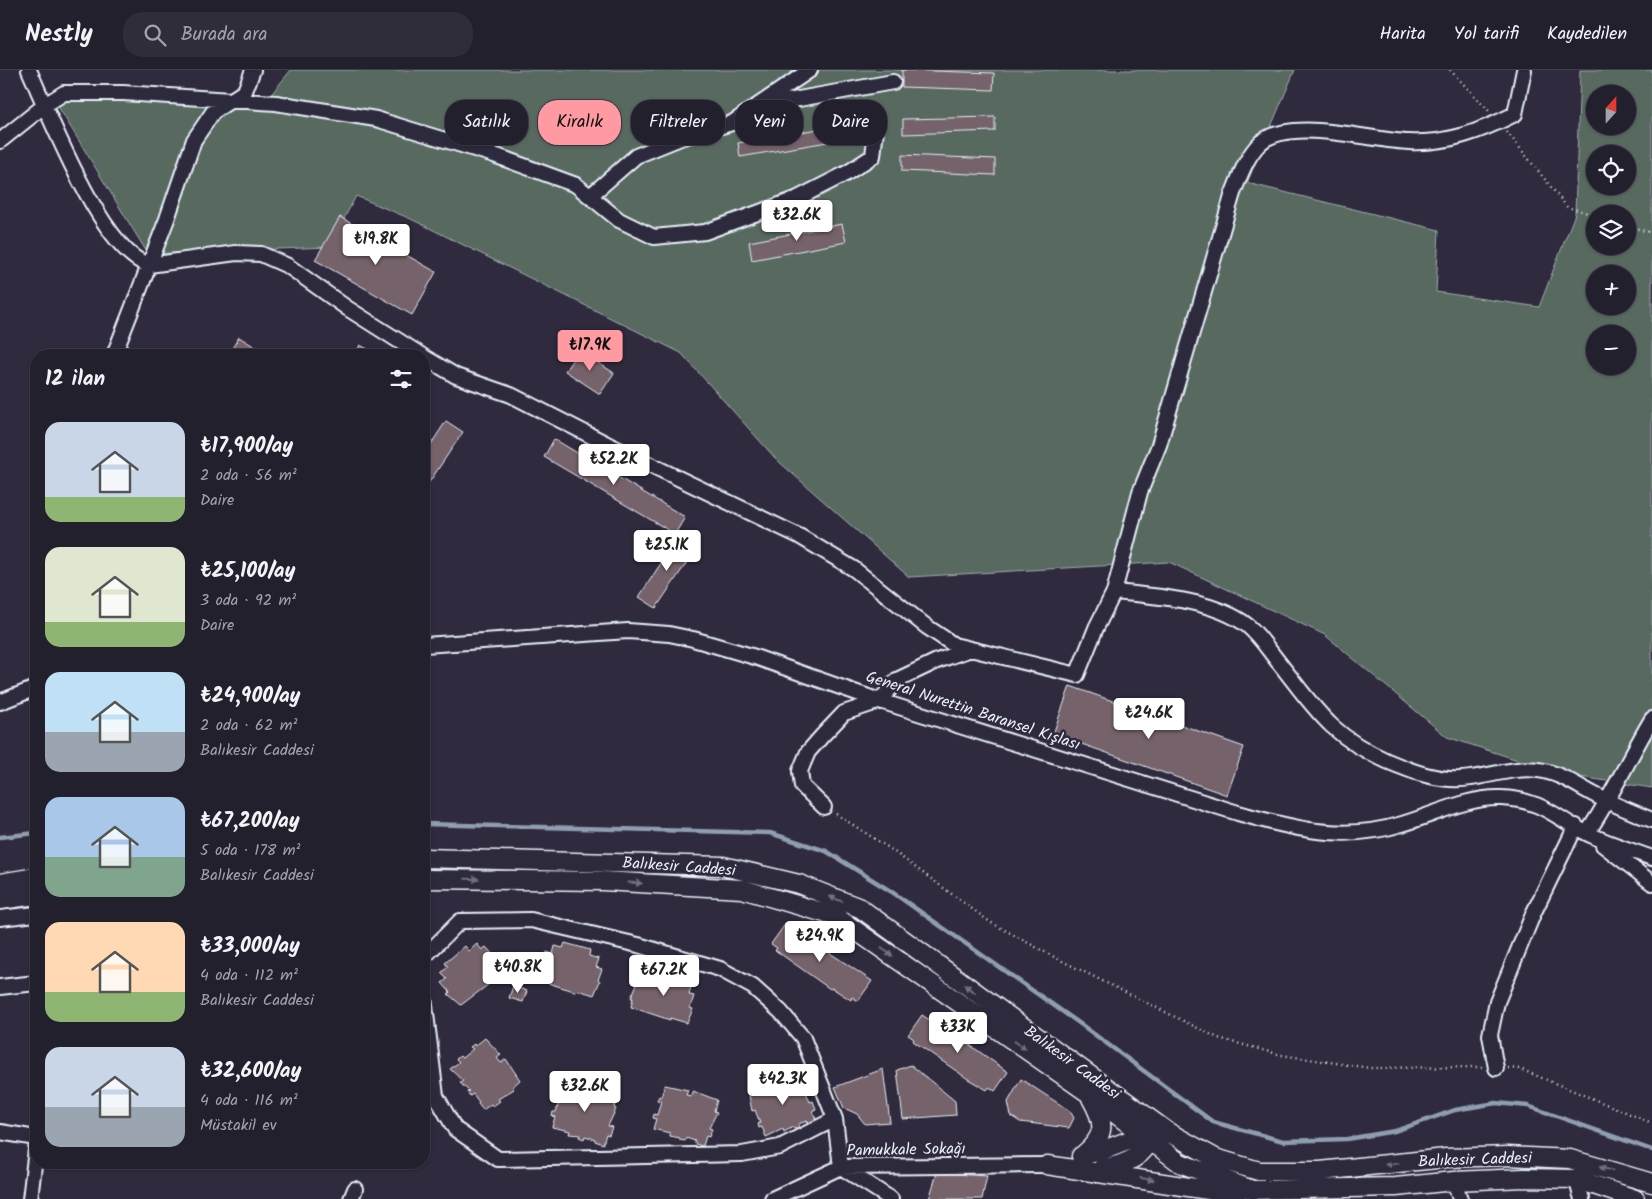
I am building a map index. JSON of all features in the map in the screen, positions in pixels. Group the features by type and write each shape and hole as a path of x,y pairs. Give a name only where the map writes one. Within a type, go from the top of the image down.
{"main road":[{"name":"Balıkesir Caddesi","path":"430,858 724,866 799,884 860,908 1148,1131 1180,1163 1252,1190 1396,1188 1454,1181 1524,1178 1576,1179 1635,1199"},
{"path":"0,883 30,878"},
{"name":"Balıkesir Caddesi","path":"430,879 603,881 742,889 835,916 1088,1093 1148,1131 1168,1132 1215,1158 1259,1171 1320,1172 1446,1158 1508,1156 1570,1159 1652,1184"},
{"path":"0,900 30,896"},
{"path":"1085,1163 1102,1128 1100,1114 1088,1093"},
{"path":"1085,1163 1148,1131"},
{"path":"1047,1165 1085,1163 1208,1190 1252,1190"}],"street":[{"path":"28,70 88,197 126,250 139,262 149,265 236,253 260,254 288,266 347,308 411,349"},
{"path":"116,349 194,140 213,112 245,90 253,70"},
{"path":"766,100 810,70"},
{"path":"430,361 456,376 511,395 624,453 799,536 854,569 948,640 971,649 1077,674 1096,628 1114,592 1140,492 1159,445 1233,193 1247,159 1261,142 1280,133 1300,130 1409,142 1432,142 1460,138 1514,114 1524,70"},
{"path":"797,100 893,82"},
{"path":"0,141 45,104 64,93 123,93 276,103 376,119 494,156 576,185 619,220 654,237 705,232 796,199 847,173 873,156 874,145"},
{"path":"590,196 636,156 683,137 735,121"},
{"path":"1114,592 1181,601 1230,615 1249,627 1319,714 1339,734 1357,746 1388,761 1429,776 1449,780 1537,769 1550,772 1608,801 1652,820"},
{"name":"General Nurettin Baransel Kışlası","path":"430,645 602,632 669,634 755,656 880,701 1238,813 1320,833 1348,835 1372,832 1474,801 1500,798 1524,800 1549,809 1586,832 1652,883"},
{"path":"824,806 802,786 800,771 808,752 844,712 880,701 898,680 937,661 971,649"},
{"path":"0,702 30,690"},
{"path":"1496,1068 1490,1035 1497,1002 1534,912 1608,801 1652,719"},
{"name":"General Nurettin Baransel Kışlası","path":"1586,832 1652,858"},
{"path":"0,918 30,915"},
{"path":"430,951 460,921 531,920 638,945 720,969 753,987 781,1012 803,1038 835,1119 841,1167 891,1199"},
{"path":"0,987 30,984"},
{"path":"430,1046 436,1096 455,1129 498,1159 742,1154 780,1147 835,1119"},
{"path":"0,1132 30,1137"},
{"name":"Pamukkale Sokağı","path":"772,1199 841,1167 1047,1165"},
{"path":"30,1199 34,1169"},
{"path":"1576,1179 1582,1199"},
{"path":"1454,1181 1460,1199"}],"path":[{"path":"1450,70 1499,122 1567,207 1586,212"},
{"path":"1636,228 1652,233"},
{"path":"824,806 888,848 990,922 1054,958 1218,1038 1281,1055 1370,1068 1520,1069 1652,1124"}],"green space":[{"path":"291,70 1295,70 1247,183 1439,230 1436,292 1539,307 1575,214 1580,70 1652,70 1652,788 1561,774 1447,737 1325,635 1169,562 909,577 776,459 681,353 411,219 356,196 329,247 148,254 51,95 265,102"}],"building":[{"path":"902,70 994,73 993,90 902,87"},
{"path":"995,117 995,131 903,134 903,119"},
{"path":"813,130 813,144 740,157 738,145 803,145 803,132"},
{"path":"902,155 995,159 995,175 902,171"},
{"path":"340,217 436,272 412,315 315,260"},
{"path":"842,224 846,242 752,260 749,242"},
{"path":"239,337 258,349 232,349"},
{"path":"360,345 368,349 358,349"},
{"path":"579,350 614,373 600,394 565,371"},
{"path":"446,421 463,432 430,481 430,446"},
{"path":"554,439 685,517 675,534 544,457"},
{"path":"678,537 696,549 656,608 639,597"},
{"path":"1070,686 1244,747 1227,795 1053,734"},
{"path":"786,923 826,947 824,949 872,981 858,1001 852,997 851,1000 832,988 830,989 775,950 777,948 771,944"},
{"path":"565,943 590,950 589,956 599,959 596,967 602,969 598,980 600,981 594,995 578,990 577,992 538,980 541,963 543,963 547,952 553,954 555,946 563,948"},
{"path":"477,944 482,950 486,947 494,956 496,955 504,968 491,979 493,981 461,1005 448,994 450,992 442,983 447,979 441,973 448,967 445,963 465,946 469,951"},
{"path":"657,970 683,978 681,984 691,987 689,995 694,996 690,1008 693,1009 687,1023 670,1018 670,1020 631,1007 633,998 631,998 639,979 645,981 647,973 656,976"},
{"path":"513,986 527,991 523,1002 509,998"},
{"path":"922,1015 949,1033 950,1031 1008,1072 995,1091 989,1087 987,1090 968,1079 913,1041 914,1039 908,1035"},
{"path":"485,1038 501,1055 497,1058 501,1063 506,1059 520,1080 512,1087 514,1089 498,1099 500,1101 493,1106 491,1104 483,1110 473,1094 470,1096 467,1092 469,1091 460,1083 463,1081 450,1069 459,1062 456,1059 460,1056 462,1058 473,1049 470,1047 474,1044 475,1046"},
{"path":"911,1065 955,1101 956,1115 903,1119 897,1070"},
{"path":"883,1069 890,1122 865,1124 857,1114 844,1108 835,1087"},
{"path":"800,1075 804,1085 807,1084 809,1091 806,1092 810,1102 813,1101 816,1109 813,1110 816,1120 798,1124 799,1127 794,1129 793,1127 784,1132 783,1129 766,1137 762,1127 759,1128 758,1124 760,1123 755,1110 752,1111 749,1095 770,1084 772,1089 777,1087 775,1082"},
{"path":"1021,1079 1070,1111 1074,1118 1069,1128 1020,1122 1011,1116 1008,1102"},
{"path":"564,1083 587,1088 586,1093 591,1094 593,1088 617,1098 614,1108 616,1109 608,1126 612,1127 609,1135 606,1134 603,1144 595,1141 595,1139 585,1136 584,1139 579,1137 580,1135 569,1134 570,1131 552,1127 555,1117 552,1116 553,1112 556,1112 560,1099 557,1098 558,1094 561,1095"},
{"path":"665,1085 688,1090 686,1095 692,1096 693,1091 717,1100 714,1111 717,1112 709,1128 712,1129 709,1137 706,1136 703,1146 695,1144 695,1141 686,1138 685,1141 680,1140 680,1138 670,1136 670,1133 653,1129 656,1119 653,1118 654,1114 657,1115 661,1101 657,1100 659,1096 661,1097"},
{"path":"937,1173 987,1176 982,1199 929,1199"}],"waterway":[{"path":"430,824 770,833 826,851 892,892 1079,1023 1213,1122 1283,1141 1347,1139 1395,1131 1455,1110 1496,1103 1528,1106 1652,1150"},
{"path":"0,837 30,834"}]}
